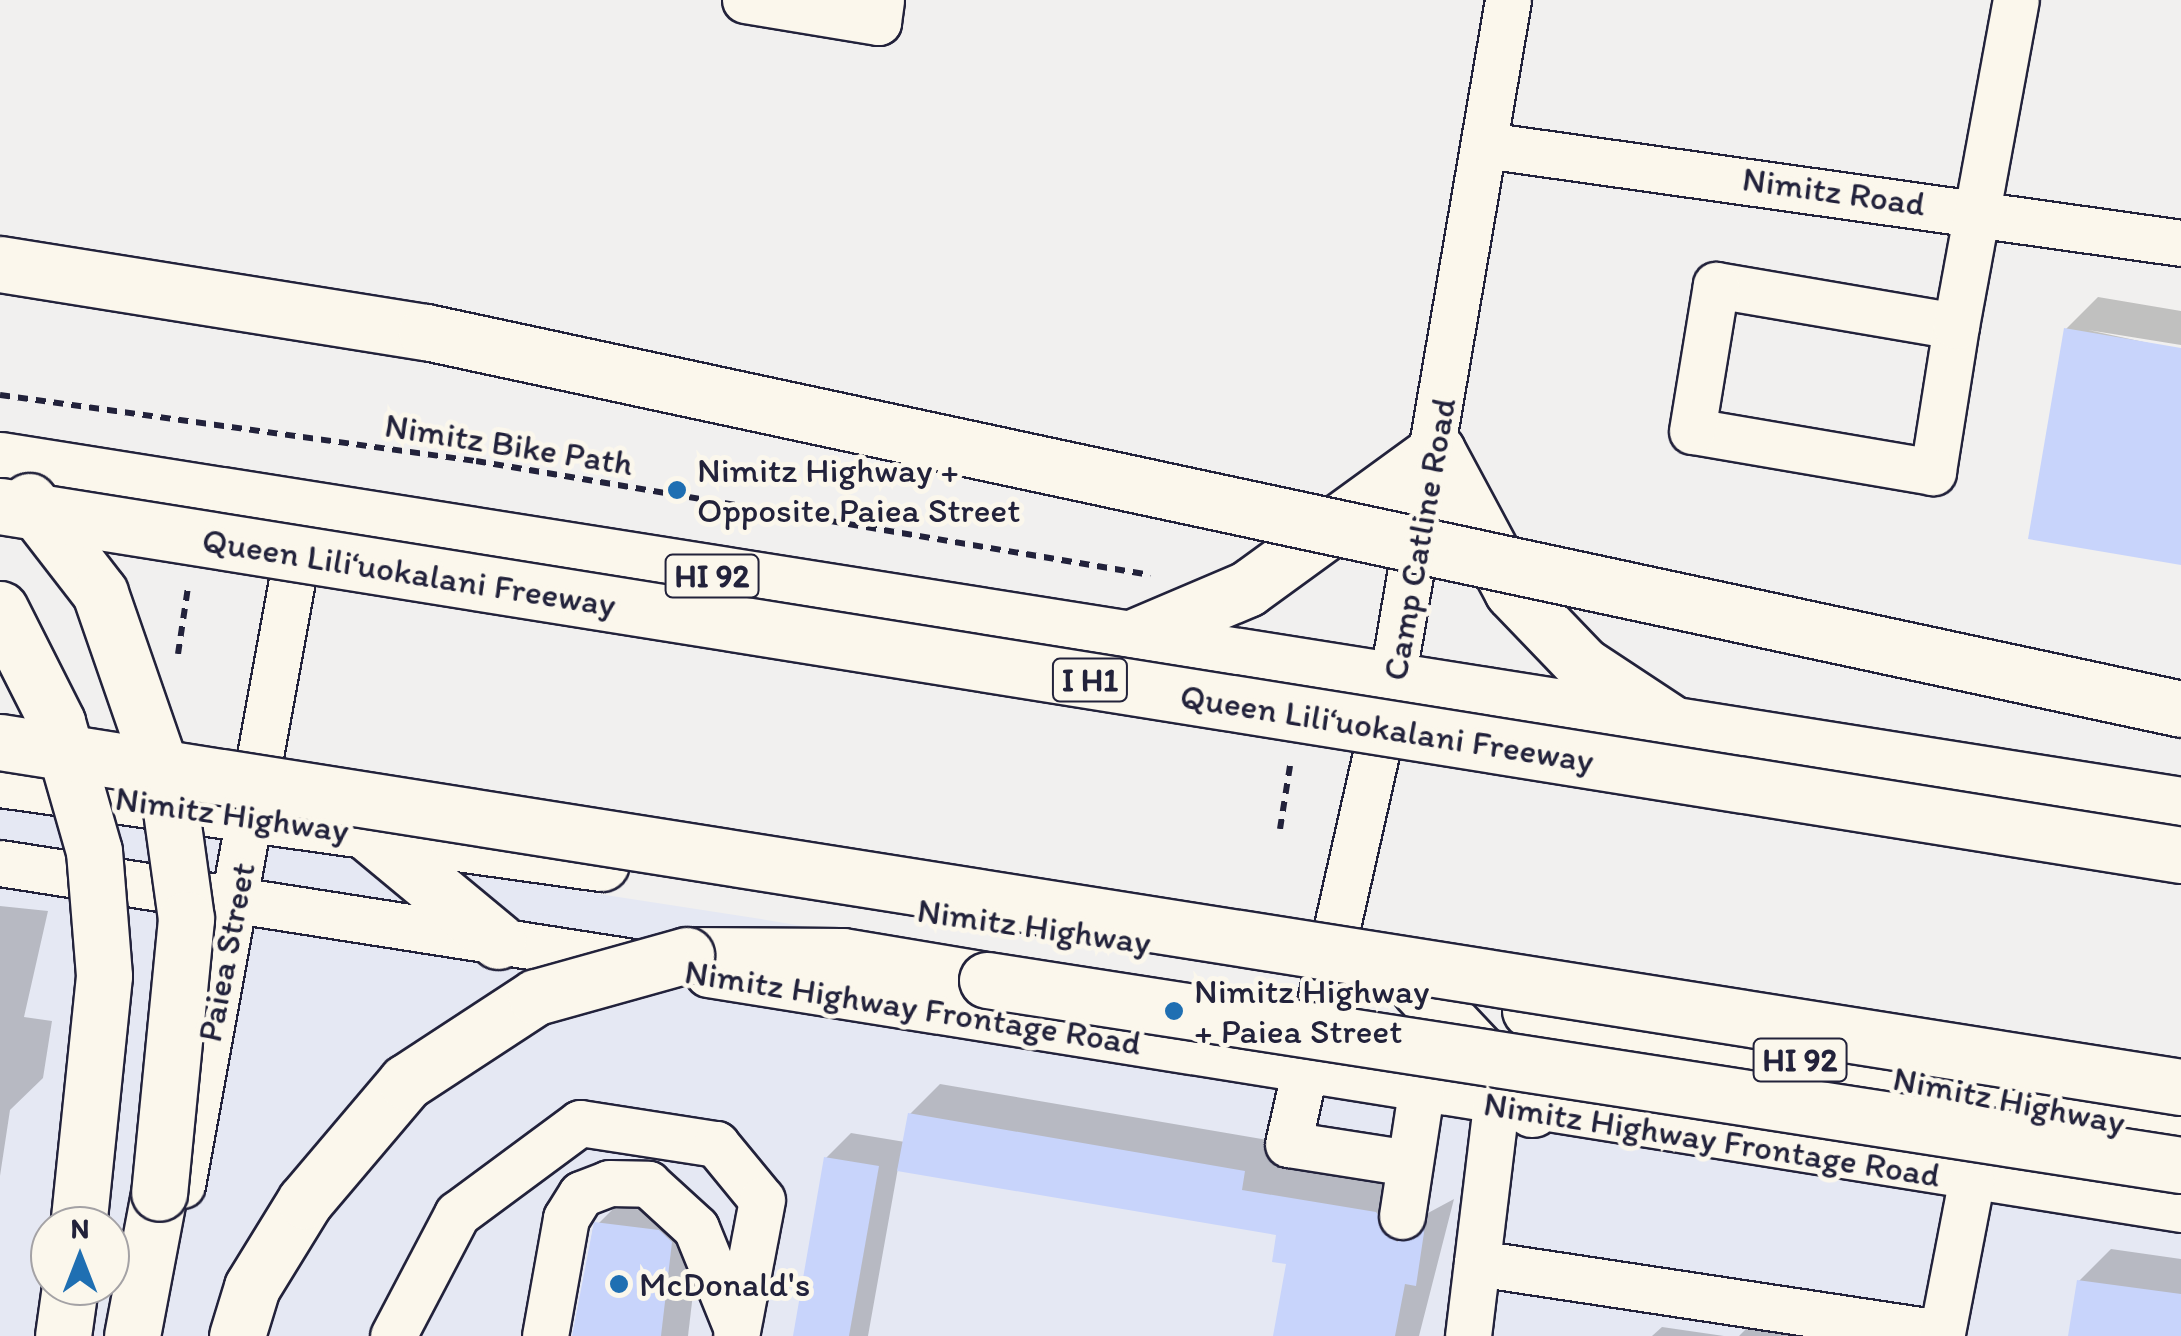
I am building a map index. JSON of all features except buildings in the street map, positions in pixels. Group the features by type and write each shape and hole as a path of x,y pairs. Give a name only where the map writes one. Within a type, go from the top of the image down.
{"main road":[{"path":"0,264 426,332 2181,709"},
{"path":"1119,643 1247,589 1436,451 1512,591 1583,666 1684,732"},
{"name":"HI 92","path":"0,460 1119,643 2181,805"},
{"path":"0,472 100,593 168,789 186,919 159,1194 132,1336"},
{"name":"Queen Liliʻuokalani Freeway","path":"0,506 2181,855"},
{"path":"0,609 58,722 94,851 104,976 80,1206"},
{"path":"0,742 2181,1087"},
{"name":"Nimitz Highway","path":"0,779 1331,972 2181,1132"},
{"path":"368,832 498,942"},
{"path":"237,1336 252,1287 305,1201 406,1082 536,998 686,955 842,956 2181,1165"},
{"path":"1419,989 1514,1107"},
{"path":"62,1336 67,1306"}],"street":[{"path":"745,0 880,11"},
{"name":"Camp Catline Road","path":"1409,1163 1288,1144 1301,1071 1331,972 1392,686 1436,451 1508,0"},
{"path":"1956,326 1716,285 1692,430 1933,472 1956,326 1983,211 2016,0"},
{"name":"Nimitz Road","path":"1486,145 1983,211 2181,243"},
{"name":"Paiea Street","path":"153,1336 238,901 305,508"},
{"name":"Nimitz Highway Frontage Road","path":"0,863 1971,1182 2181,1210"},
{"path":"1402,1216 1421,1092"},
{"path":"1468,1336 1477,1264 1514,1107"},
{"path":"393,1336 457,1214 580,1123 716,1144 762,1200 737,1333"},
{"path":"545,1336 566,1218 581,1194 609,1182 648,1184 696,1228 737,1333"},
{"path":"1477,1264 1904,1332 1942,1332 1971,1182"}],"path":[{"name":"Nimitz Bike Path","path":"0,394 476,461 1167,578"},
{"path":"1280,830 1290,766"}],"shaded area":[{"path":"0,802 761,919 2181,1160 2181,1336 0,1336"}],"place":[{"name":"Nimitz Highway + Opposite Paiea Street","path":"677,490"},
{"name":"Nimitz Highway + Paiea Street","path":"1174,1011"},
{"name":"McDonald's","path":"619,1284"}]}
